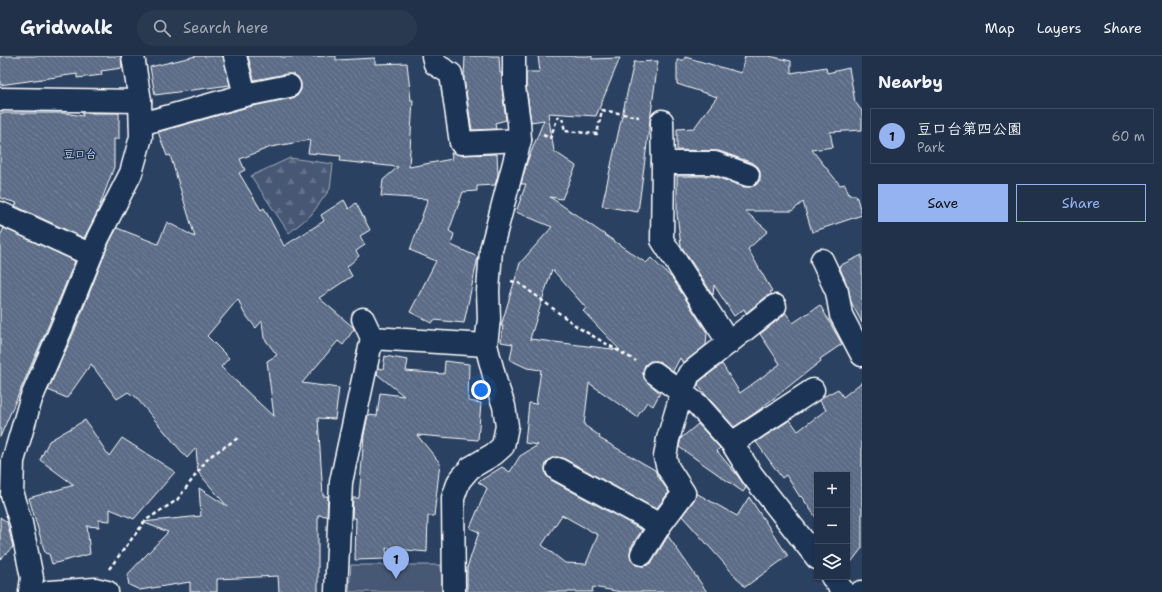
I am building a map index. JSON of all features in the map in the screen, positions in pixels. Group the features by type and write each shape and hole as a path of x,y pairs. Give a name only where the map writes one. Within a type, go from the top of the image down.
{"street":[{"path":"30,592 32,578 21,523 7,503 12,495 13,461 31,399 98,238 131,173 141,137 140,101 133,56"},
{"path":"235,56 245,95"},
{"path":"433,56 435,64 451,74 461,143 520,131"},
{"path":"454,592 453,498 459,481 470,468 494,454 502,446 507,426 504,406 486,345 489,319 488,291 491,250 520,131 514,87 514,56"},
{"path":"141,124 245,95 289,86"},
{"path":"0,99 140,101"},
{"path":"662,121 662,240 729,343"},
{"path":"663,163 715,163 748,175"},
{"path":"0,213 91,255"},
{"path":"822,260 837,292 841,315 862,355"},
{"path":"642,554 660,525 684,493 668,468 665,457 668,439 689,374 775,306"},
{"path":"336,592 341,482 372,338 363,319"},
{"path":"372,338 486,345"},
{"path":"655,373 697,404 732,443 752,475 814,554"},
{"path":"732,443 812,390"},
{"path":"557,469 660,525"},
{"path":"834,580 844,592"},
{"path":"49,592 101,590"}],"path":[{"path":"520,131 550,138 558,117 562,117 565,131 597,134 602,110 662,121"},
{"path":"489,276 519,283 579,328 655,373"},
{"path":"101,590 146,520 177,500 209,457 238,438"}],"green space":[{"path":"290,158 333,164 330,189 311,215 289,233 251,176"},
{"path":"351,565 441,565 442,592 349,592"}],"building":[{"path":"0,56 121,56 122,68 101,71 102,75 77,78 77,74 0,85"},
{"path":"196,56 223,56 230,85 155,95 150,67"},
{"path":"248,56 336,56 336,60 375,58 375,64 407,63 411,100 413,100 409,167 452,159 451,153 462,155 497,154 498,175 495,185 477,186 477,191 463,192 449,231 454,234 451,245 478,257 464,323 434,320 432,323 410,312 436,261 410,250 428,199 381,196 383,180 398,167 340,161 341,156 308,153 310,140 271,147 240,159 245,170 239,173 261,210 264,208 284,246 324,221 321,215 344,200 349,209 356,203 370,230 360,236 365,245 356,251 359,256 347,267 352,276 319,298 354,329 343,345 338,341 302,383 339,388 335,419 318,418 323,496 328,496 327,516 318,515 318,592 279,592 278,576 217,579 217,592 190,592 190,582 140,590 129,585 127,575 168,532 142,522 201,516 199,488 227,506 198,472 196,448 187,458 133,394 132,395 128,392 117,399 91,364 67,398 48,390 74,332 109,243 117,228 158,244 167,222 195,237 170,155 167,156 158,132 248,107 292,98 297,96 301,90 301,83 298,77 293,74 254,80","holes":["238,299 244,313 256,328 262,321 264,338 277,355 267,361 274,417 221,367 229,358 207,336"]},
{"path":"465,56 499,56 506,120 495,123 496,129 472,130 464,79"},
{"path":"538,56 592,56 592,59 620,58 596,116 548,113 554,151 576,166 562,199 550,197 646,263 651,258 673,279 707,333 706,345 683,363 680,358 673,371 657,361 650,361 645,365 643,371 644,378 660,393 653,406 647,402 637,417 589,383 584,425 600,436 599,438 655,470 669,492 656,509 563,458 556,457 550,459 546,463 546,475 551,480 642,530 631,547 631,560 636,565 648,565 653,561 668,536 707,592 621,592 593,587 592,592 467,592 467,568 479,532 470,528 487,488 478,482 502,467 510,472 520,456 538,445 525,443 529,403 536,404 541,370 527,368 510,360 513,344 501,342 503,326 501,326 520,263 552,227 516,212 526,184 521,184 527,162 544,120 531,122 526,86 526,72 540,72","holes":["552,269 586,308 583,311 620,350 530,339","562,515 598,535 586,564 565,563 542,545"]},
{"path":"745,56 769,56 791,61 791,73 826,67 827,73 849,68 855,102 862,111 862,130 830,132 833,147 812,150 840,185 845,184 849,195 856,195 862,215 812,232 803,202 792,211 745,211 768,231 748,249 772,291 770,292 772,294 767,296 746,313 744,309 734,316 714,285 713,295 681,246 677,214 677,176 713,176 744,187 750,187 756,185 760,180 760,172 758,167 753,163 719,151 677,150 677,129 694,128 717,97 677,84 677,60 684,60 685,57 741,73"},
{"path":"658,61 638,212 602,206 634,62"},
{"path":"0,113 64,113 83,116 82,113 119,113 119,139 114,139 114,167 97,213 84,238 15,206 17,203 0,198"},
{"path":"4,228 75,261 0,437 0,236"},
{"path":"862,255 862,323 851,302 848,287 839,266"},
{"path":"820,305 842,344 820,359 821,361 755,413 734,427 704,393 698,385 699,382 722,364 740,393 780,364 760,334 783,316 785,312 793,323"},
{"path":"385,356 408,360 406,371 444,374 445,361 469,364 468,401 481,403 478,440 417,435 440,463 434,516 428,516 427,552 386,548 387,559 355,560 356,518 352,518 353,498 359,498 364,435 368,415 377,416 380,393 404,396 377,374 378,368 383,369"},
{"path":"862,382 862,548 850,564 850,472 814,472 814,515 801,496 800,497 786,475 782,478 756,442 790,420 798,431 826,410 820,401 823,397 838,389 843,397"},
{"path":"85,420 109,456 122,438 175,472 134,519 110,509 110,521 99,520 99,527 87,526 90,554 52,564 49,554 45,553 29,498 74,485 40,460 49,441"},
{"path":"698,424 720,448 717,451 746,488 743,492 679,447 681,438"},
{"path":"696,493 737,516 749,497 788,556 745,587 682,516 694,500"},
{"path":"0,517 7,522 13,547 0,559"}],"place":[{"name":"豆口台第四公園","path":"396,579"}],"district":[{"name":"豆口台","path":"80,154"}]}
